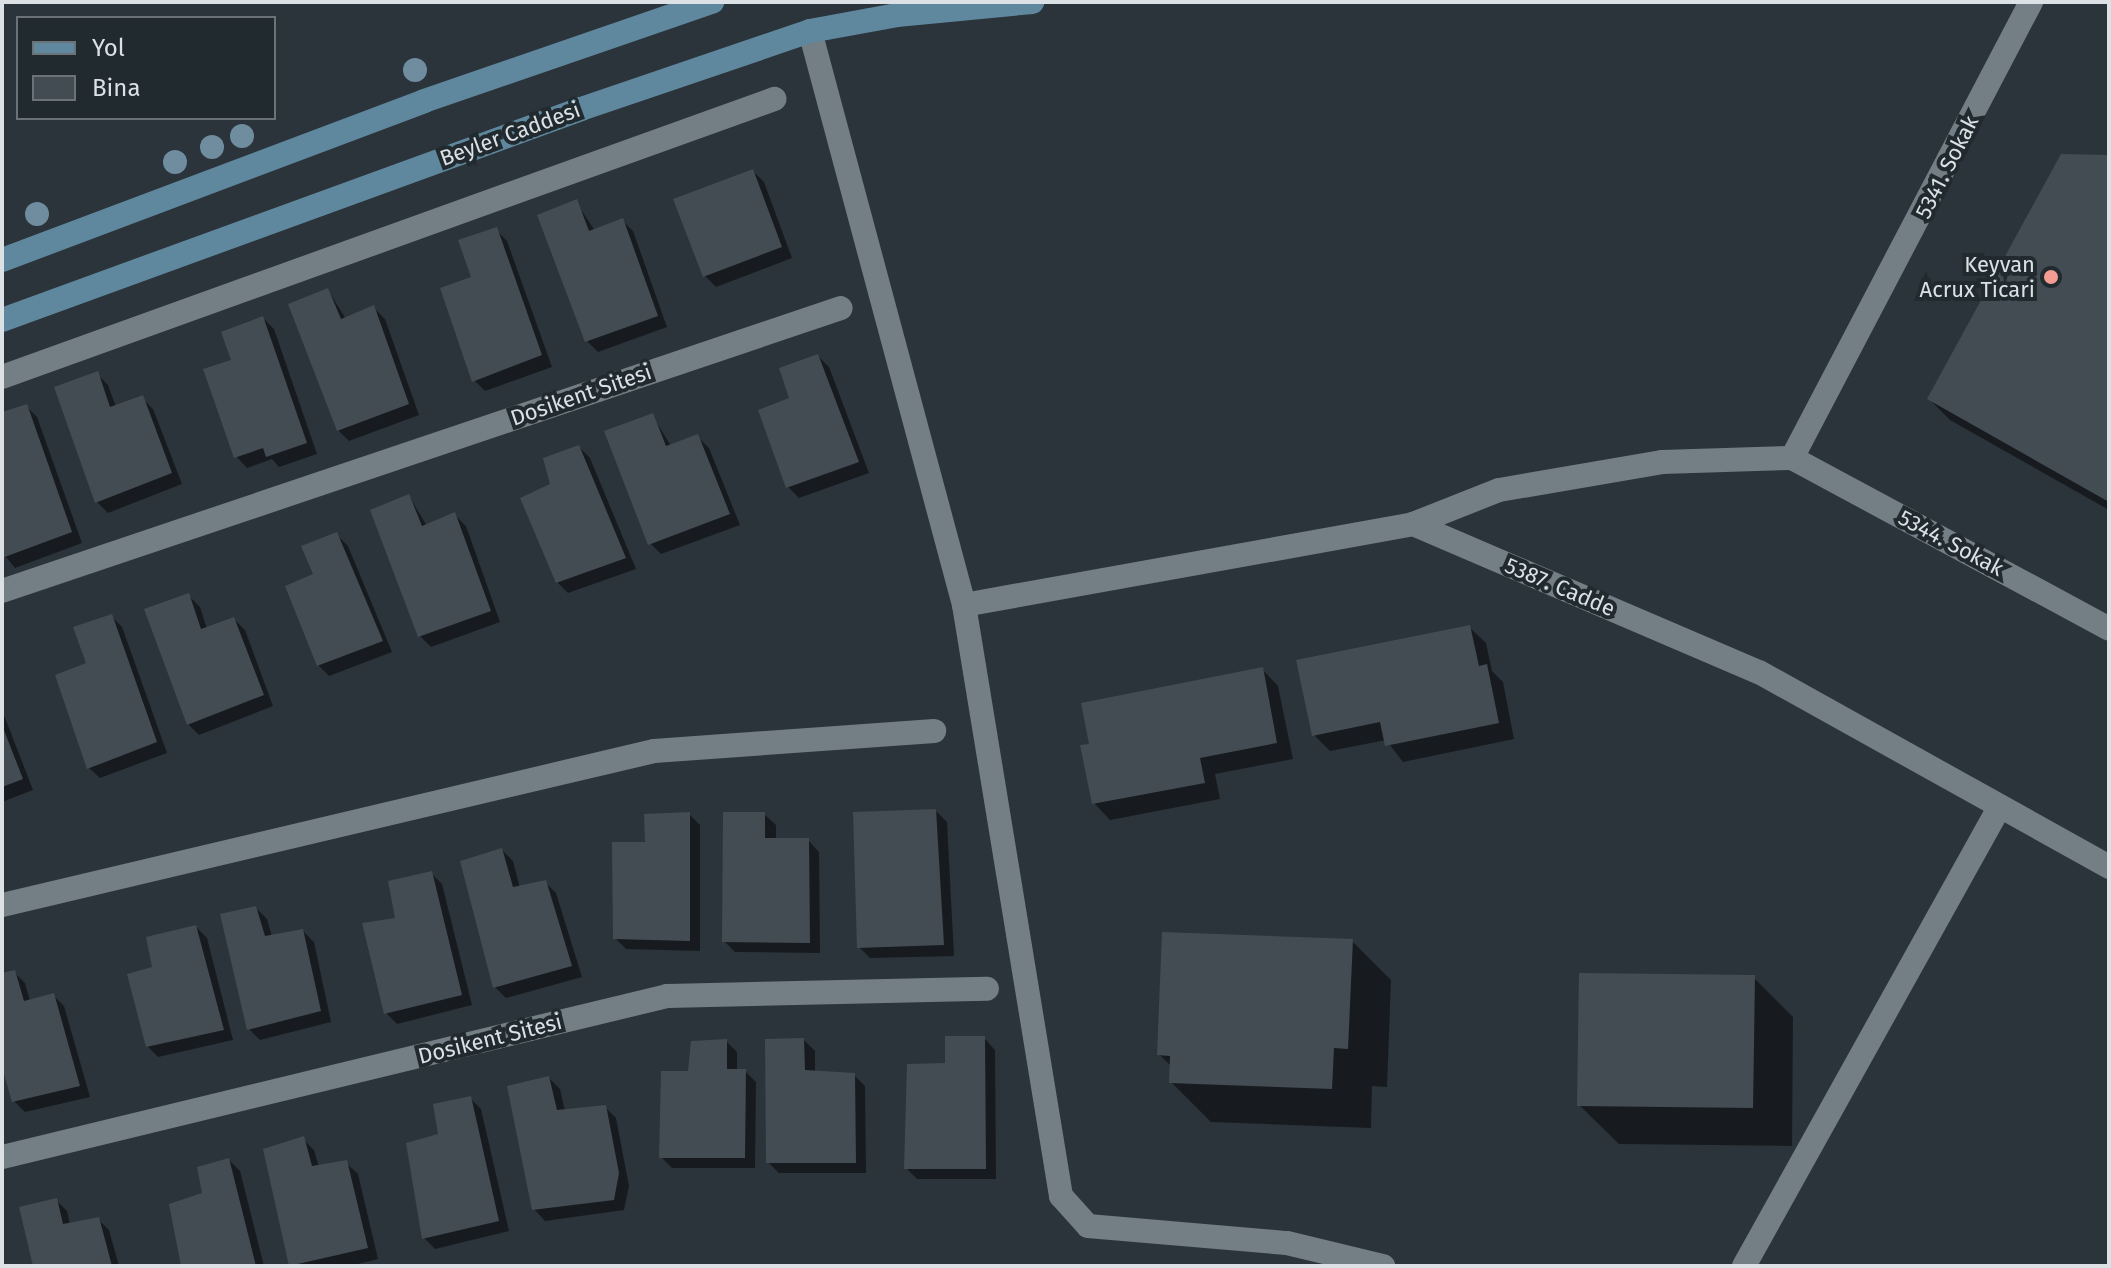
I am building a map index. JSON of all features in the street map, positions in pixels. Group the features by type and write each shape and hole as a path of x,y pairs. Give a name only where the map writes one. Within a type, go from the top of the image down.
{"main road":[{"path":"2,260 424,101 712,2"},
{"name":"Beyler Caddesi","path":"2,320 581,109 810,31 897,15 1032,2"}],"street":[{"name":"5341. Sokak","path":"1792,458 2031,2"},
{"path":"810,31 964,605 1061,1196 1088,1226 1287,1243 1383,1266"},
{"path":"2,377 774,99"},
{"name":"Dosikent Sitesi","path":"2,591 841,308"},
{"path":"964,605 1413,524 1499,490 1662,462 1792,458"},
{"name":"5344. Sokak","path":"1792,458 2109,629"},
{"name":"5387. Cadde","path":"1413,524 1759,672 2109,867"},
{"path":"2,905 654,751 934,731"},
{"path":"1744,1266 2000,806"},
{"name":"Dosikent Sitesi","path":"2,1157 667,996 987,989"}],"building":[{"name":"Keyvan Acrux Ticari","path":"2061,154 2109,155 2109,502 1927,399"},
{"path":"753,169 782,247 703,277 673,199"},
{"path":"577,199 589,231 623,218 658,316 585,342 537,215"},
{"path":"497,227 542,355 472,382 440,288 471,277 458,240"},
{"path":"328,288 341,319 374,305 409,404 337,431 288,304"},
{"path":"263,316 307,443 266,457 263,448 234,458 203,369 231,360 221,332"},
{"path":"818,354 859,462 786,488 758,410 789,398 779,368"},
{"path":"98,371 110,407 143,395 172,473 95,503 54,387"},
{"path":"27,404 72,532 2,558 2,412"},
{"path":"653,413 666,446 698,434 730,514 648,545 604,431"},
{"path":"579,445 626,558 556,583 520,498 550,484 543,458"},
{"path":"409,494 422,526 455,512 491,611 418,637 370,510"},
{"path":"337,532 383,641 317,666 285,586 313,574 301,546"},
{"path":"189,593 201,629 234,617 264,695 187,725 144,609"},
{"path":"112,614 157,742 87,769 55,675 86,663 73,627"},
{"path":"1470,625 1479,666 1487,664 1499,723 1385,746 1380,722 1312,736 1296,660"},
{"path":"1263,667 1277,743 1200,758 1205,783 1092,804 1080,745 1089,744 1081,703"},
{"path":"2,725 23,779 2,787"},
{"path":"936,809 944,945 857,948 853,812"},
{"path":"690,812 690,941 613,939 612,842 645,842 644,814"},
{"path":"723,812 765,812 765,838 809,838 810,943 722,942"},
{"path":"502,848 513,887 546,880 572,966 493,988 460,861"},
{"path":"432,871 462,995 384,1014 362,923 395,918 388,881"},
{"path":"256,906 265,936 303,929 321,1011 247,1030 220,914"},
{"path":"196,925 224,1030 146,1047 127,974 152,967 146,937"},
{"path":"1162,932 1353,939 1348,1049 1334,1048 1332,1089 1169,1083 1170,1056 1157,1055"},
{"path":"15,970 24,1001 54,993 80,1086 12,1102 2,1067 2,973"},
{"path":"1579,973 1755,975 1753,1108 1577,1106"},
{"path":"945,1036 985,1036 986,1169 904,1169 907,1064 945,1063"},
{"path":"804,1038 805,1070 855,1073 856,1163 766,1163 765,1039"},
{"path":"727,1039 727,1069 746,1069 745,1158 659,1158 661,1071 688,1071 691,1041"},
{"path":"549,1076 557,1110 606,1105 619,1173 614,1200 532,1210 507,1086"},
{"path":"471,1096 499,1221 422,1239 406,1143 438,1134 433,1104"},
{"path":"304,1136 312,1166 347,1160 368,1248 289,1266 263,1149"},
{"path":"229,1158 256,1266 181,1266 169,1204 202,1193 197,1167"},
{"path":"57,1198 63,1224 99,1217 112,1266 33,1266 19,1207"}],"place":[{"name":"Keyvan Acrux Ticari","path":"2051,277"}]}
